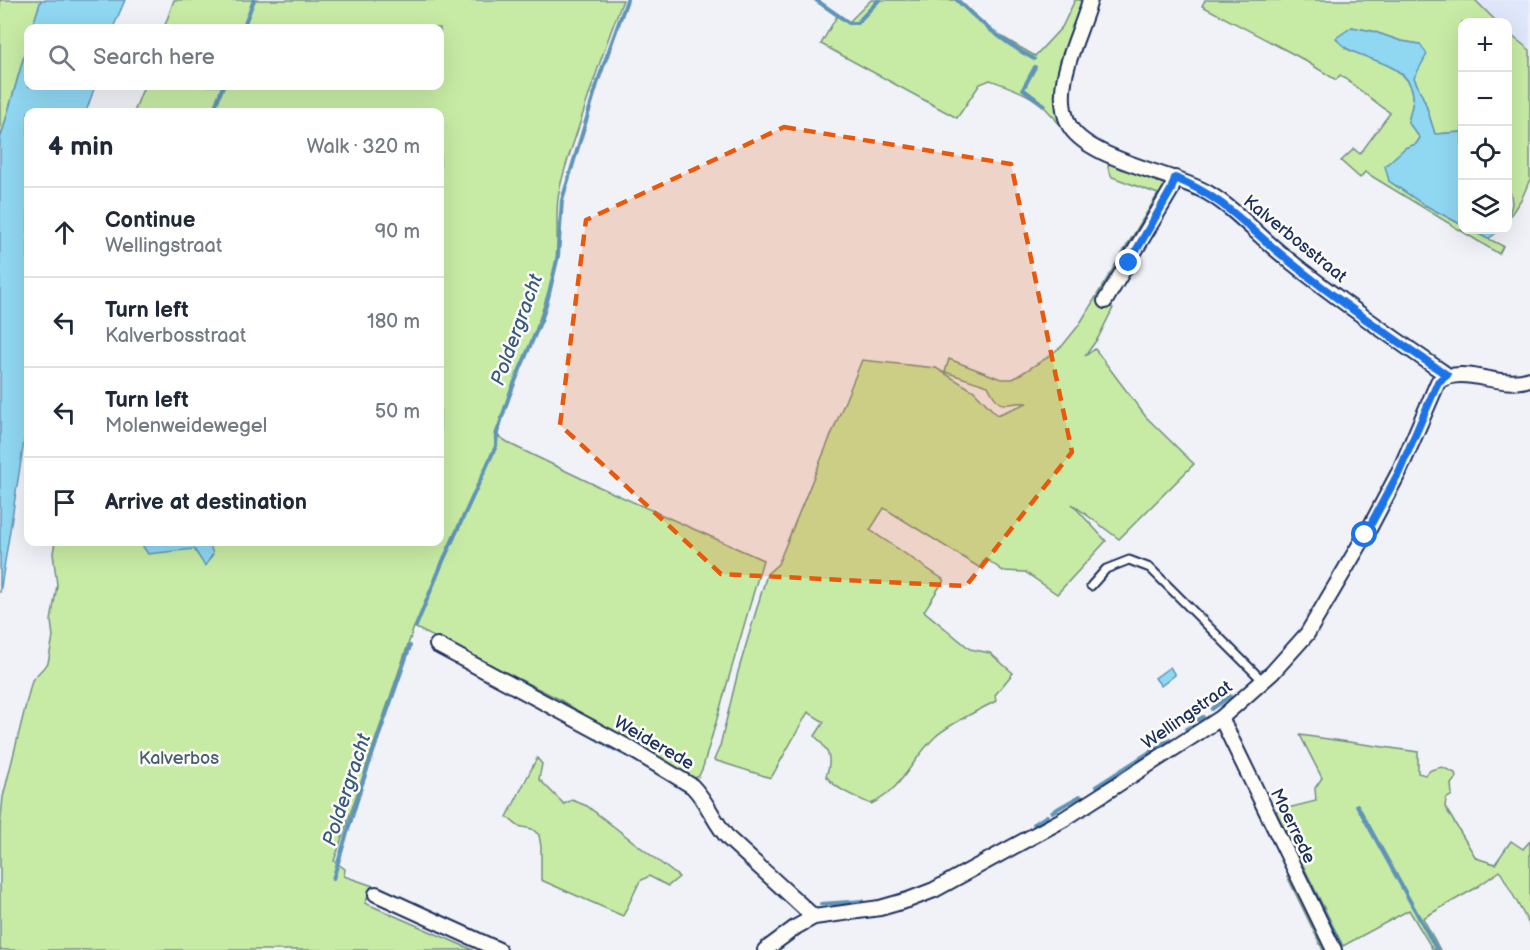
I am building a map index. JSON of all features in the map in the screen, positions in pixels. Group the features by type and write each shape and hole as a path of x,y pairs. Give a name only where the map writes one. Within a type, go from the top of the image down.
{"street":[{"name":"Kalverbosstraat","path":"1090,0 1065,78 1063,100 1068,122 1075,133 1102,152 1175,178 1208,193 1225,204 1283,256 1447,375"},
{"path":"1106,302 1171,190 1175,178"},
{"path":"1447,375 1459,374 1509,383 1530,379"},
{"name":"Wellingstraat","path":"765,950 814,917 880,908 934,890 1064,819 1221,718 1263,681 1306,634 1399,472 1438,382 1447,375"},
{"name":"Weiderede","path":"437,645 631,749 692,786 700,794 719,828 729,839 814,917"},
{"name":"Moerrede","path":"1221,718 1335,950"},
{"path":"376,894 500,950"}],"lane":[{"path":"1091,586 1106,569 1129,560 1150,568 1263,681"}],"highlighted area":[{"path":"784,127 1011,164 1072,452 966,586 721,574 560,425 586,220"}],"shaded area":[{"path":"1475,0 1530,0 1530,50 1512,36 1512,18 1493,18"}],"green space":[{"path":"0,0 41,0 33,24 24,24 24,56 0,140"},
{"name":"Kalverbos","path":"174,0 623,0 599,64 561,181 557,208 556,262 548,292 495,434 512,445 595,485 763,560 703,767 699,776 691,780 579,716 575,709 559,699 414,627 334,861 345,869 344,876 373,886 365,903 473,950 0,950 0,827 3,797 32,680 48,663 53,637 51,621 57,585 54,546 444,546 444,108 136,108 142,90 444,90 444,24 165,24"},
{"path":"871,0 959,0 992,31 1035,56 1062,27 1075,0 1085,0 1061,57 1059,82 1064,124 1061,127 1046,109 1030,97 990,80 980,84 957,118 821,44 838,14 849,22"},
{"path":"1205,0 1475,0 1493,18 1458,18 1458,132 1435,134 1425,102 1414,78 1420,44 1352,27 1345,48 1386,64 1404,76 1410,84 1413,97 1408,122 1420,138 1416,144 1405,148 1389,181 1423,204 1458,223 1458,229 1365,172 1360,178 1341,161 1354,149 1360,154 1390,113 1340,75 1336,80 1299,57 1202,6"},
{"path":"1512,36 1530,50 1530,179 1522,198 1512,213"},
{"path":"1109,159 1169,180 1101,301 1113,308 1098,338 1085,356 1095,349 1146,417 1194,464 1119,539 1072,504 1106,541 1057,594 1025,572 1003,571 985,558 980,568 884,508 870,530 944,580 924,611 970,649 990,653 1013,673 995,695 996,701 941,732 899,782 882,798 871,804 841,789 826,776 829,764 828,754 815,736 824,722 808,712 771,778 714,760 720,746 738,672 767,574 778,564 862,360 936,368 974,391 997,415 1027,403 1000,403 988,386 945,372 949,359 1001,379 1013,379 1063,345 1079,325 1158,194 1112,177 1108,168"},
{"path":"1466,234 1479,234 1503,246 1499,254"},
{"path":"1300,735 1418,752 1418,773 1425,775 1431,770 1442,767 1455,773 1456,778 1451,784 1452,795 1446,799 1445,807 1476,858 1495,864 1511,841 1523,849 1530,841 1530,926 1500,871 1474,889 1423,918 1440,950 1433,950 1409,910 1343,946 1276,811 1316,801 1315,788 1322,778"},
{"path":"537,758 542,764 539,779 564,804 572,800 587,806 679,877 668,886 649,876 640,881 623,916 541,880 539,835 532,829 518,826 507,817"},
{"path":"1290,874 1329,950 1323,950 1287,876"}],"water":[{"path":"41,0 125,0 115,24 33,24"},
{"path":"1352,27 1420,44 1427,54 1414,78 1425,102 1435,134 1458,132 1458,223 1423,204 1389,181 1385,166 1405,148 1416,144 1420,138 1408,122 1413,94 1405,77 1390,66 1351,51 1336,38"},
{"path":"24,56 24,90 94,90 87,108 24,108 24,442 0,593 0,140"},
{"path":"1479,234 1495,234 1488,239"},
{"path":"143,546 210,546 213,554 205,566 194,549 148,554"},
{"path":"1170,667 1175,675 1161,686 1155,678"}],"waterway":[{"path":"245,24 254,0"},
{"name":"Poldergracht","path":"416,626 496,446 497,433 510,393 542,318 558,256 562,200 599,78 627,0"},
{"path":"816,0 849,23 857,23 879,0"},
{"path":"957,0 993,32 1034,59"},
{"path":"1035,67 1023,89 1044,105"},
{"path":"215,108 221,90"},
{"name":"Poldergracht","path":"333,879 362,784 410,646"},
{"path":"1212,709 1230,696"},
{"path":"1198,720 1203,717"},
{"path":"1186,729 1193,725"},
{"path":"1097,786 1170,739"},
{"path":"606,745 640,762"},
{"path":"680,786 687,791"},
{"path":"1052,812 1080,796"},
{"path":"1357,805 1437,950"},
{"path":"1034,824 1047,816"},
{"path":"1286,836 1340,944"},
{"path":"821,904 862,901"}],"route":[{"path":"1129,263 1171,190 1175,178 1208,193 1225,204 1283,256 1447,375 1438,382 1405,460 1365,535"}]}
